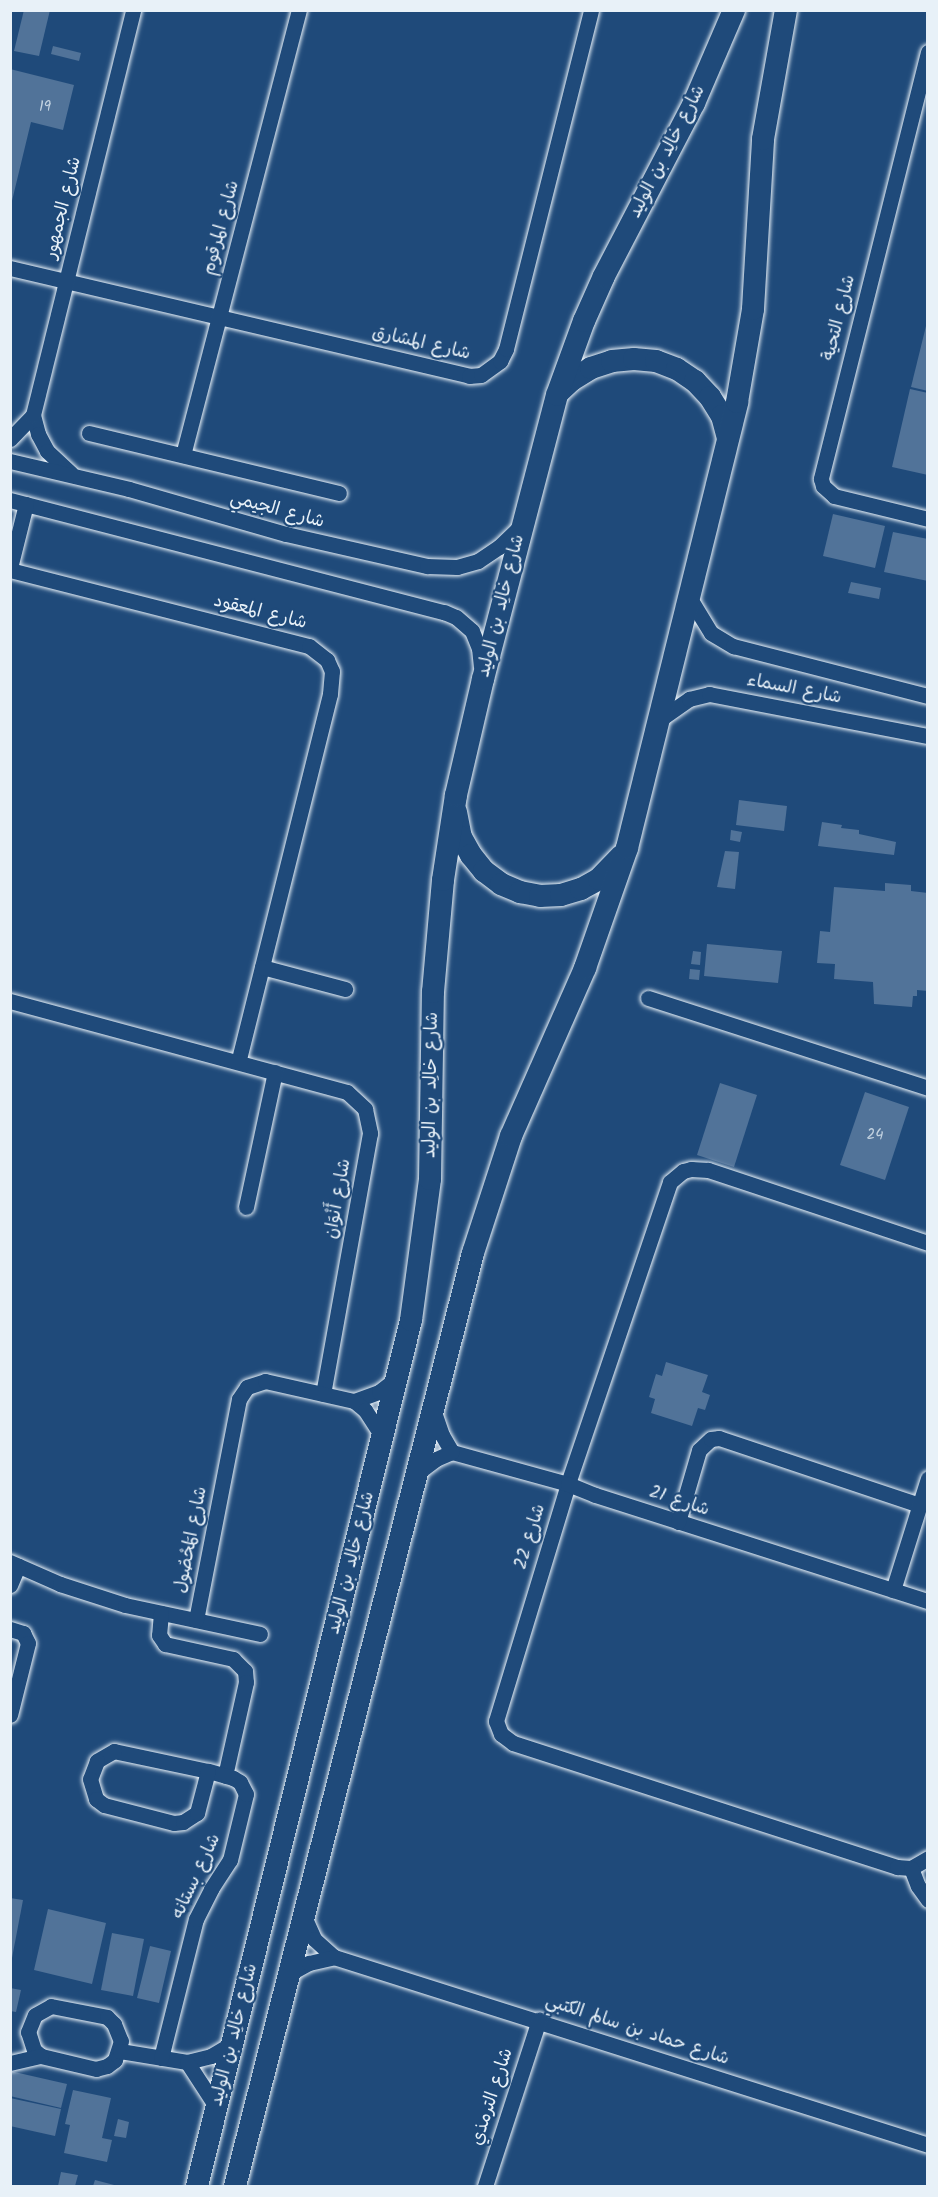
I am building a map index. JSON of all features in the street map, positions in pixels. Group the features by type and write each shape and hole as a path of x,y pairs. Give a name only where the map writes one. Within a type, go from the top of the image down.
{"street":[{"name":"شارع الجمهور","path":"10,439 33,415 133,10"},
{"name":"شارع المرقوم","path":"183,455 299,10"},
{"name":"شارع المشارق","path":"10,268 469,376 481,375 500,362 506,349 591,10"},
{"name":"شارع خالِد بن الوليد","path":"197,2187 411,1320 426,1225 432,1129 433,992 443,880 456,795 483,679 557,395 600,285 694,103 734,10"},
{"name":"شارع خالِد بن الوليد","path":"235,2187 467,1272 496,1178 524,1103 589,957 627,848 737,402 753,309 763,139 786,10"},
{"name":"شارع التحية","path":"927,52 821,479 828,492 841,499 927,519"},
{"path":"557,395 572,380 591,368 612,361 634,358 656,361 677,369 703,389 722,416 728,438"},
{"path":"33,415 38,434 47,451 60,465 76,476"},
{"path":"89,433 339,493"},
{"name":"شارع الجيمي","path":"10,461 76,476 286,534 427,566 457,567 478,561 500,547 523,524"},
{"path":"10,569 18,502 444,612 456,617 472,631 479,648 483,679"},
{"name":"شارع المعقود","path":"10,569 309,646 327,660 332,671 330,694 238,1062"},
{"name":"شارع السماء","path":"689,597 711,633 733,646 927,696"},
{"name":"شارع السماء","path":"659,720 689,699 710,694 927,736"},
{"path":"456,795 456,816 461,837 471,855 484,872 501,884 520,892 540,896 561,895 581,889 600,879 627,848"},
{"path":"262,968 345,989"},
{"path":"648,998 927,1088"},
{"name":"شارع أَنْوَان","path":"10,1001 347,1092 365,1109 370,1133 322,1394"},
{"path":"246,1207 275,1072"},
{"name":"شارع 22","path":"912,1869 897,1867 513,1743 501,1734 496,1714 568,1484 666,1189 676,1176 691,1169 708,1170 927,1242"},
{"path":"354,1401 379,1392 398,1377"},
{"name":"شارع المَحْصُول","path":"14,1564 89,1595 196,1620 242,1393 252,1384 265,1381 354,1401"},
{"path":"354,1401 365,1410 383,1438"},
{"path":"415,1475 436,1459 452,1452 442,1435 433,1407"},
{"path":"678,1522 699,1450 711,1439 719,1438 919,1505"},
{"name":"شارع 21","path":"452,1452 568,1484 595,1496 927,1601"},
{"path":"893,1590 927,1478"},
{"path":"10,1585 14,1564"},
{"path":"161,1613 159,1635 165,1644 233,1659 245,1671 246,1682 225,1776"},
{"path":"196,1620 260,1634"},
{"path":"10,1629 23,1633 28,1643 10,1715"},
{"name":"شارع بستانه","path":"161,2058 196,1919 211,1888 230,1860 246,1802 244,1788 240,1782 208,1771 114,1751 97,1761 90,1779 96,1798 104,1805 174,1823 183,1822 197,1813 208,1771"},
{"path":"927,1858 912,1869 918,1886 927,1900"},
{"name":"شارع حماد بن سالم الكتبي","path":"303,1914 314,1939 334,1957 539,2020 927,2145"},
{"path":"287,1976 309,1963 334,1957"},
{"path":"10,2063 41,2056 96,2069 107,2066 120,2051 119,2032 106,2017 51,2006 35,2015 28,2032 34,2050 41,2056"},
{"name":"شارع الترمذي","path":"485,2187 539,2020"},
{"path":"120,2051 187,2062 211,2056 233,2043"},
{"path":"187,2062 218,2108"}],"building":[{"path":"24,10 50,10 39,56 14,51"},
{"path":"53,46 81,53 79,61 51,54"},
{"path":"10,69 74,85 63,130 31,122 11,205"},
{"path":"928,322 928,391 911,387"},
{"path":"910,389 928,393 928,475 892,467"},
{"path":"833,514 885,526 875,568 823,556"},
{"path":"893,532 928,539 928,581 884,572"},
{"path":"851,582 881,588 879,599 848,593"},
{"path":"739,800 787,806 784,831 736,825"},
{"path":"822,822 842,825 841,828 859,830 859,834 896,842 894,855 818,846"},
{"path":"731,830 742,832 740,842 730,840"},
{"path":"725,851 739,852 735,889 717,887"},
{"path":"885,883 911,885 911,891 928,893 928,991 917,990 917,996 913,996 912,1007 874,1004 873,982 834,979 835,964 817,963 820,931 830,932 834,887 885,891"},
{"path":"707,944 782,951 778,983 704,976"},
{"path":"693,951 701,952 700,965 691,964"},
{"path":"690,969 700,970 699,980 689,979"},
{"path":"720,1083 757,1095 734,1167 697,1155"},
{"path":"865,1092 909,1107 885,1180 840,1165"},
{"path":"666,1362 708,1375 702,1392 710,1395 705,1410 698,1408 692,1426 651,1413 655,1399 649,1397 656,1374 662,1376"},
{"path":"10,1898 23,1900 12,1958 10,1958"},
{"path":"48,1909 106,1923 92,1984 34,1970"},
{"path":"112,1933 144,1939 133,1996 101,1990"},
{"path":"150,1946 171,1951 159,2003 137,1998"},
{"path":"10,1988 21,1990 16,2012 10,2011"},
{"path":"10,2071 67,2084 61,2108 10,2096"},
{"path":"73,2090 111,2098 102,2138 112,2140 107,2162 64,2153 70,2125 65,2124"},
{"path":"10,2098 61,2109 55,2136 10,2126"},
{"path":"118,2119 129,2122 126,2138 114,2136"},
{"path":"61,2172 78,2175 75,2186 58,2186"},
{"path":"95,2180 118,2186 93,2186"}]}
